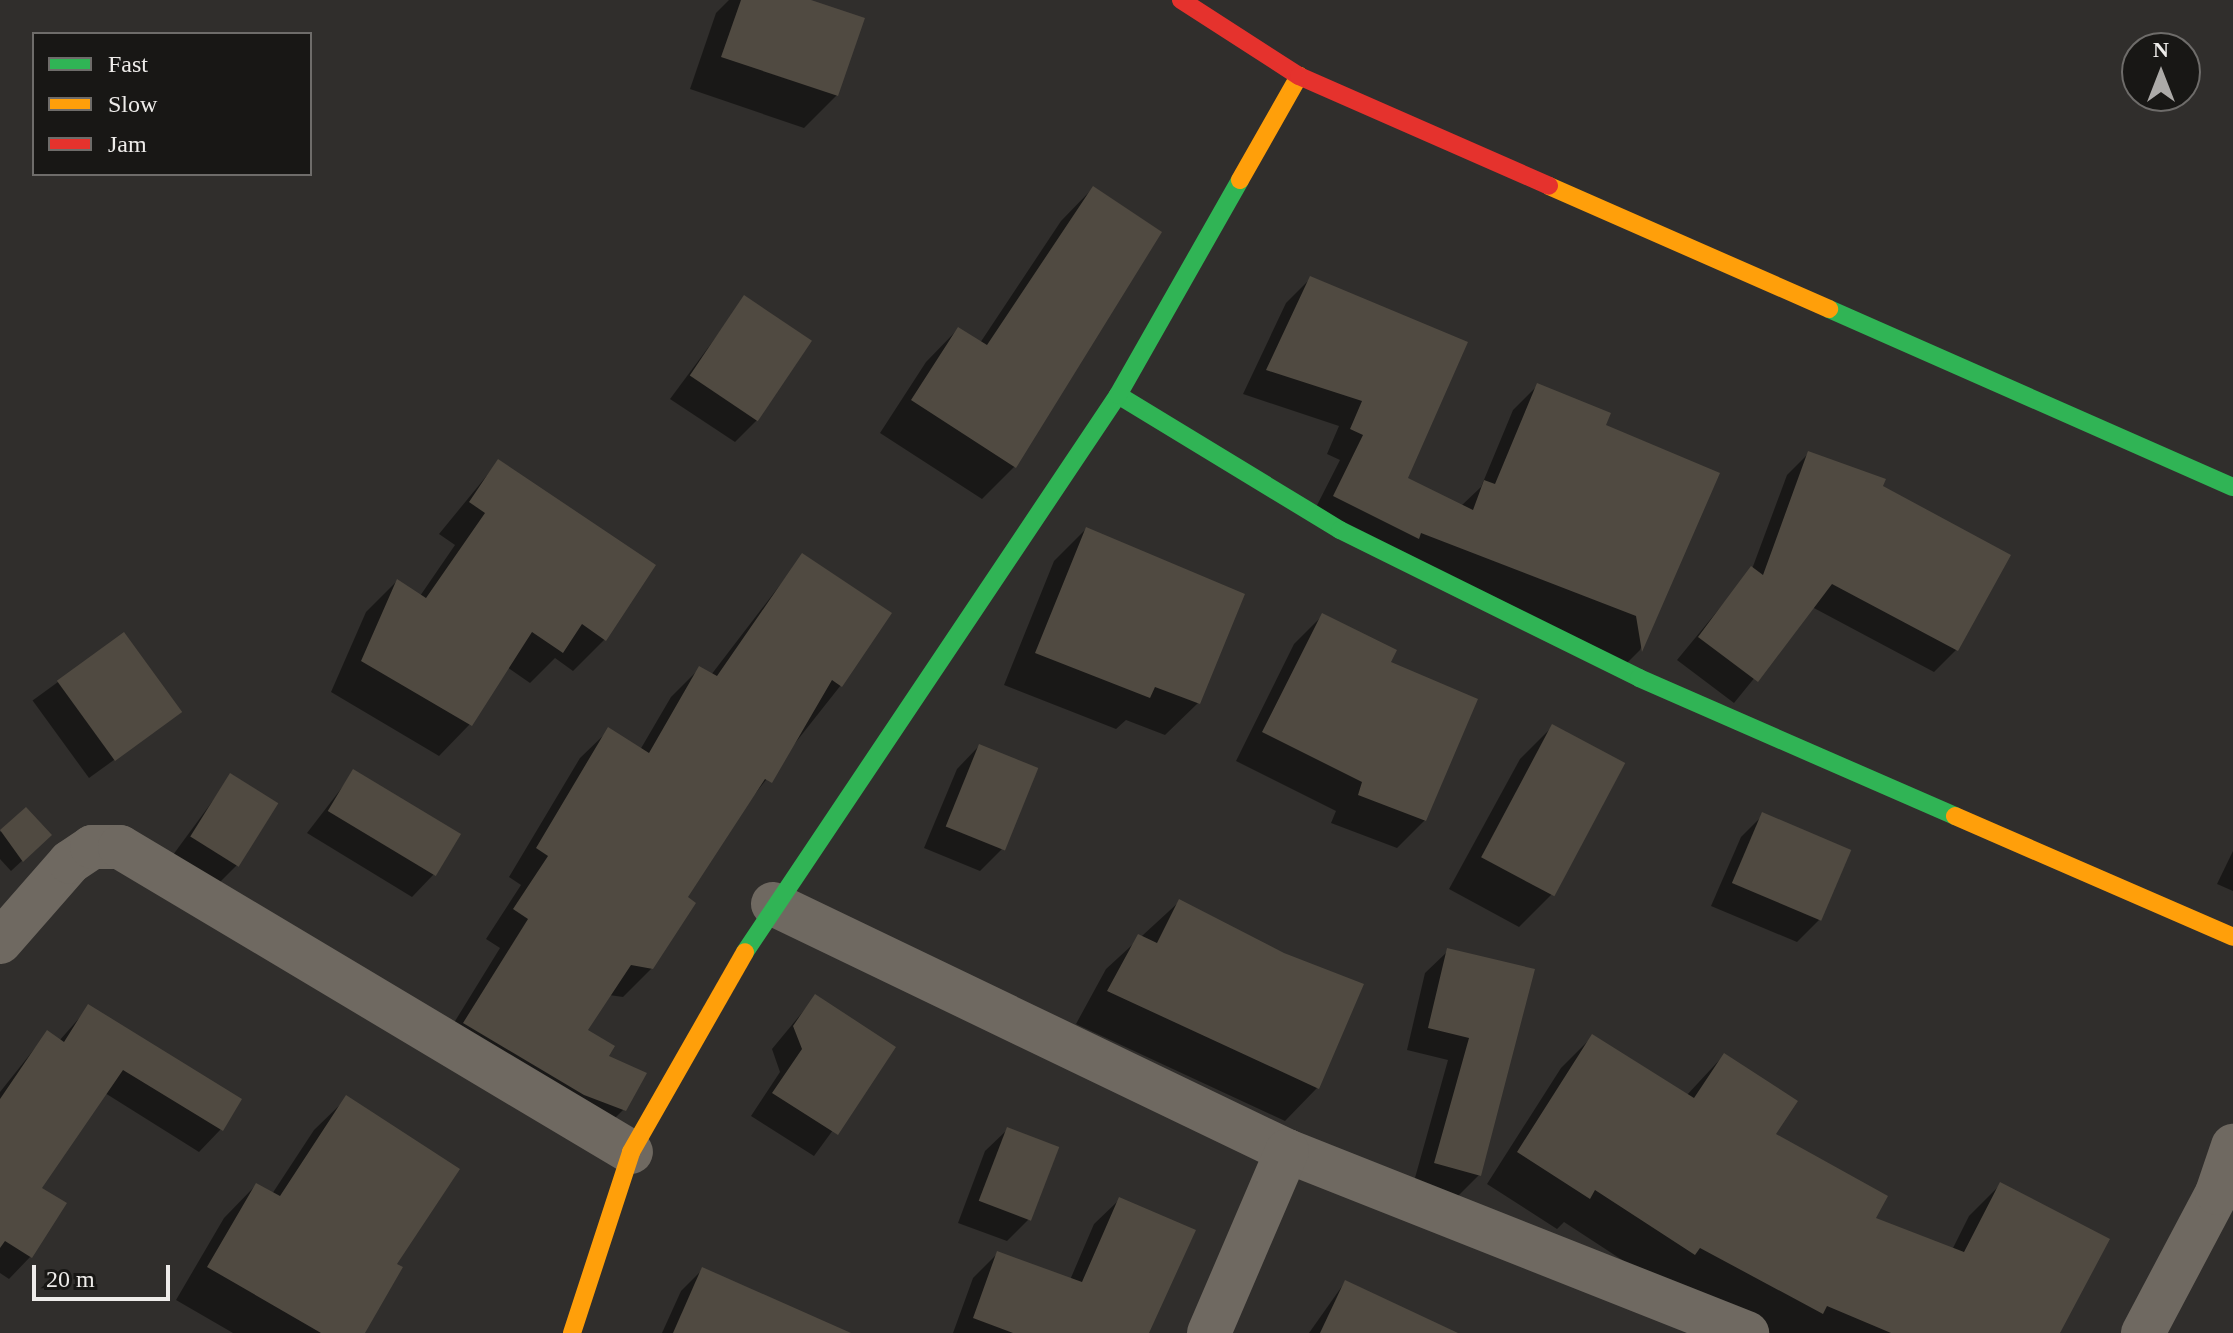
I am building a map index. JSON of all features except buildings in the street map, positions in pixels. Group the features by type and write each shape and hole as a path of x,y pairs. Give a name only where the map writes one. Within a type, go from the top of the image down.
{"street":[{"path":"1181,0 1299,76 2233,487"},
{"path":"572,1333 631,1152 773,904 1118,395 1299,76"},
{"path":"1118,395 1340,530 1639,678 2233,937"},
{"path":"0,942 70,862 92,847 120,847 631,1152"},
{"path":"773,904 1287,1151 1747,1333"},
{"path":"2143,1333 2217,1193 2233,1146"},
{"path":"1209,1333 1287,1151"}],"traffic: fast":[{"path":"745,952 1118,395 1240,180"},
{"path":"1829,309 2233,487"},
{"path":"1118,395 1340,530 1639,678 1955,816"}],"traffic: slow":[{"path":"1240,180 1299,76"},
{"path":"1549,186 1829,309"},
{"path":"1955,816 2233,937"},
{"path":"572,1333 631,1152 745,952"}],"traffic: jam":[{"path":"1181,0 1299,76 1549,186"}]}
